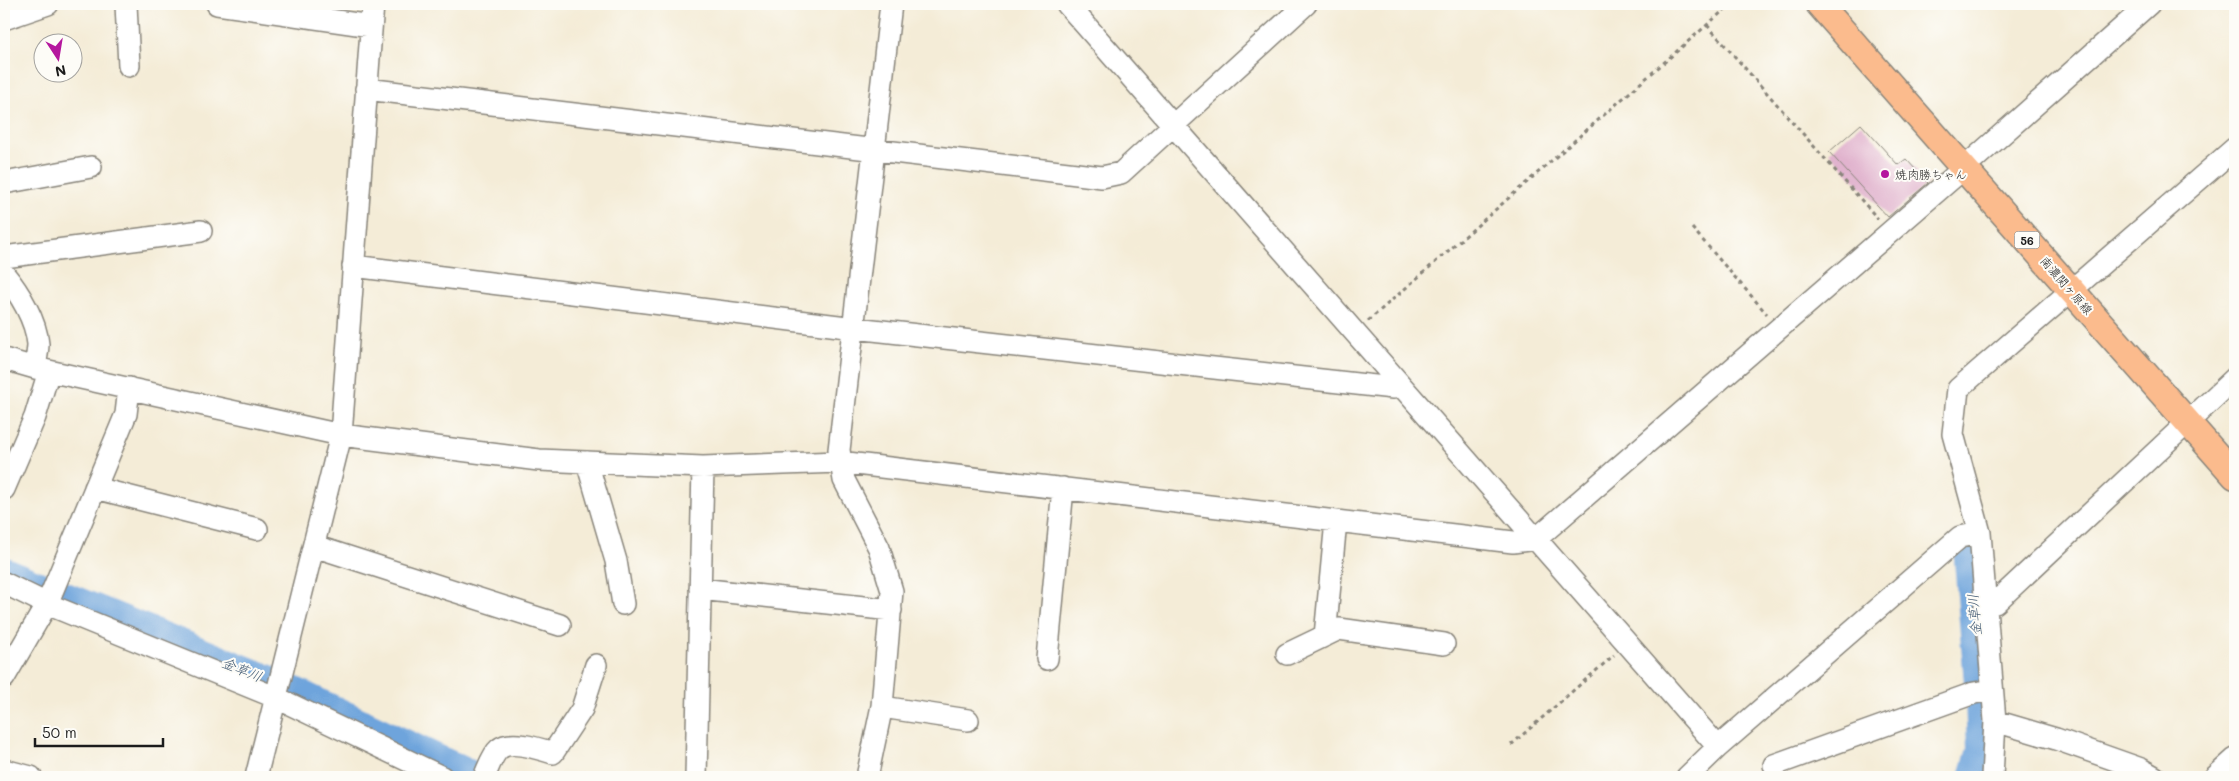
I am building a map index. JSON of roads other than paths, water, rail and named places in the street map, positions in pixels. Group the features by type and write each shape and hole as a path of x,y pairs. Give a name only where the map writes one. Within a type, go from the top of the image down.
{"main road":[{"name":"南濃関ヶ原線","path":"1819,4 2235,476"}],"street":[{"path":"4,19 48,4"},
{"path":"126,4 129,66"},
{"path":"217,4 371,26"},
{"path":"256,777 341,435 373,4"},
{"path":"867,777 882,707 892,591 879,548 844,480 839,462 839,450 855,328 891,4"},
{"path":"1067,4 1356,331 1400,385 1718,747"},
{"path":"366,89 1102,177 1121,173 1306,4"},
{"path":"4,359 341,435 539,460 703,467 839,462 1514,542 1536,539 1964,168 2149,4"},
{"path":"1995,776 1995,721 1980,532 1953,434 1958,389 2235,148"},
{"path":"4,183 91,167"},
{"path":"4,257 201,231"},
{"path":"353,266 855,328 1393,388 1400,385"},
{"path":"4,274 16,289 28,313 38,344 42,369 35,417 4,489"},
{"path":"1985,605 1995,603 2235,378"},
{"path":"4,678 47,604 126,414 129,388"},
{"path":"587,462 616,561 623,604"},
{"path":"696,777 703,467"},
{"path":"95,488 257,529"},
{"path":"1047,659 1064,488"},
{"path":"1325,636 1336,521"},
{"path":"1687,777 1718,747 1960,537 1980,532"},
{"path":"314,546 560,625"},
{"path":"4,583 47,604 277,698 442,777"},
{"path":"700,588 891,610"},
{"path":"1287,654 1339,629 1444,644"},
{"path":"484,777 498,750 505,746 527,746 553,753 582,709 596,665"},
{"path":"1774,766 1974,692 1992,690"},
{"path":"882,707 968,720"},
{"path":"1995,721 2082,748 2141,769 2155,777"},
{"path":"2215,777 2235,758"},
{"path":"4,770 31,777"}],"waterway":[{"name":"金草川","path":"1968,548 1979,683"},
{"name":"金草川","path":"4,572 274,682 475,777"},
{"name":"金草川","path":"1974,777 1982,750 1980,701"}],"place":[{"name":"焼肉勝ちゃん","path":"1885,174"}]}
